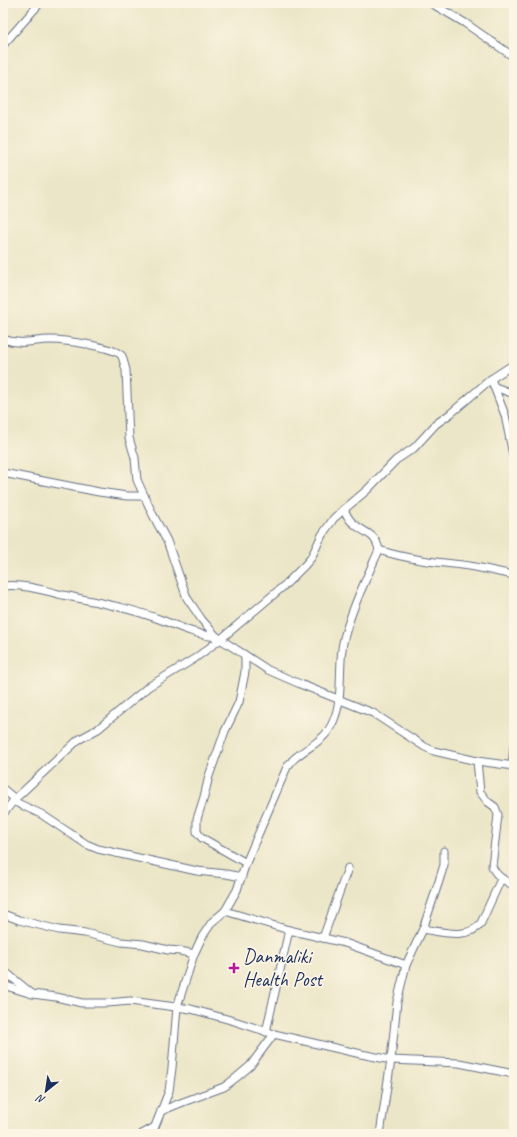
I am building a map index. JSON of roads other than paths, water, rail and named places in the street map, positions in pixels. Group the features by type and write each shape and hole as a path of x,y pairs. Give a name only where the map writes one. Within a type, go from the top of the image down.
{"street":[{"path":"3,45 40,3"},
{"path":"431,3 465,23 494,44 514,56"},
{"path":"3,339 21,343 43,340 63,341 105,348 121,354 126,370 129,438 135,458 137,480 167,541 187,598 202,620 219,638 268,670 373,713 425,747 434,751 477,761 513,766 514,746"},
{"path":"3,814 14,800 78,740 98,729 148,687 194,659 286,584 306,565 315,552 327,527 344,510 368,490 396,460 414,448 436,424 491,379 514,364"},
{"path":"491,379 505,415 514,460"},
{"path":"495,387 514,394"},
{"path":"3,473 127,496 144,496"},
{"path":"127,496 149,505"},
{"path":"142,1134 152,1131 169,1091 177,1007 194,954 202,937 212,922 225,911 237,890 246,862 287,767 296,757 322,738 334,720 339,700 344,639 358,595 379,550 376,539 354,524 344,510"},
{"path":"379,550 395,556 514,575"},
{"path":"3,586 24,585 96,601 133,610 198,634 219,638"},
{"path":"245,655 245,672 239,702 225,732 209,776 197,819 196,832 202,838 246,862"},
{"path":"477,761 480,792 488,802 495,807 498,815 492,866 501,879 514,886"},
{"path":"3,789 14,800 41,814 86,844 98,849 197,871 242,877"},
{"path":"380,1134 391,1060 397,1002 406,965 423,929 444,865 444,851"},
{"path":"322,938 348,868"},
{"path":"423,929 457,933 470,931 476,928 481,923 501,879"},
{"path":"225,911 289,930 345,943 406,965"},
{"path":"3,914 19,920 59,930 85,933 121,942 143,944 168,950 180,950 194,954"},
{"path":"266,1032 289,930"},
{"path":"3,970 32,994"},
{"path":"3,985 32,994 56,997 82,1003 130,1001 191,1009 266,1032 391,1060 459,1063 514,1074"},
{"path":"161,1111 224,1087 250,1066 274,1034"}],"place":[{"name":"Danmaliki Health Post","path":"234,968"}]}
